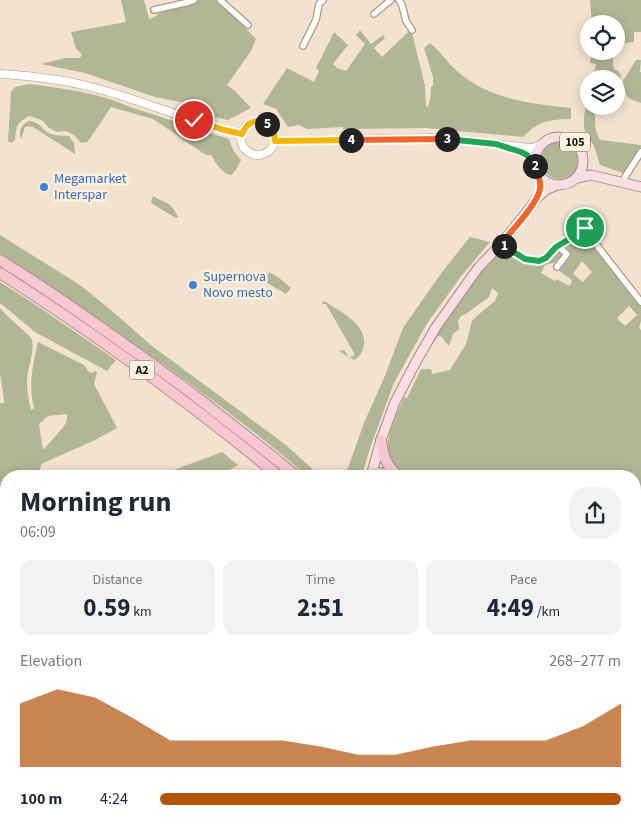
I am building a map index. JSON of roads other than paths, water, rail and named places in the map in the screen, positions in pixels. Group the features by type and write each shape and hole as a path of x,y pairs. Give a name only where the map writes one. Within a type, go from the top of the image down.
{"highway":[{"name":"A2","path":"0,260 52,293 154,365 289,470"},
{"name":"A2","path":"0,273 46,302 148,374 272,470"},
{"path":"381,440 385,460 391,470"}],"main road":[{"path":"0,74 32,76 101,89 224,130 242,134"},
{"path":"259,121 264,122 273,130 275,141 269,150 253,154 245,148 241,139 242,134 248,124 259,121"},
{"name":"105","path":"537,198 540,189 535,159 536,152 546,140 561,136 569,138 576,143 589,166 596,171 623,179 641,187"},
{"path":"275,141 430,138 529,148 540,145"},
{"path":"496,144 527,155 544,180 557,185"},
{"name":"105","path":"577,178 584,164 583,156"},
{"name":"105","path":"374,470 381,440 402,386 436,327 478,268 501,244 537,198 546,190 557,185 564,185 577,178 590,175 623,179"}],"street":[{"path":"154,10 194,0"},
{"path":"220,0 248,25"},
{"path":"303,46 316,20 319,4 323,0"},
{"path":"374,14 391,0"},
{"path":"399,0 406,21 412,30"},
{"path":"623,179 641,152"},
{"path":"501,244 525,259 539,261 546,258 560,245 585,228 589,230 598,247 641,302"},
{"path":"557,267 567,254 560,248 560,245"}],"place":[{"name":"Megamarket Interspar","path":"44,187"},
{"name":"Supernova Novo mesto","path":"193,285"}]}
